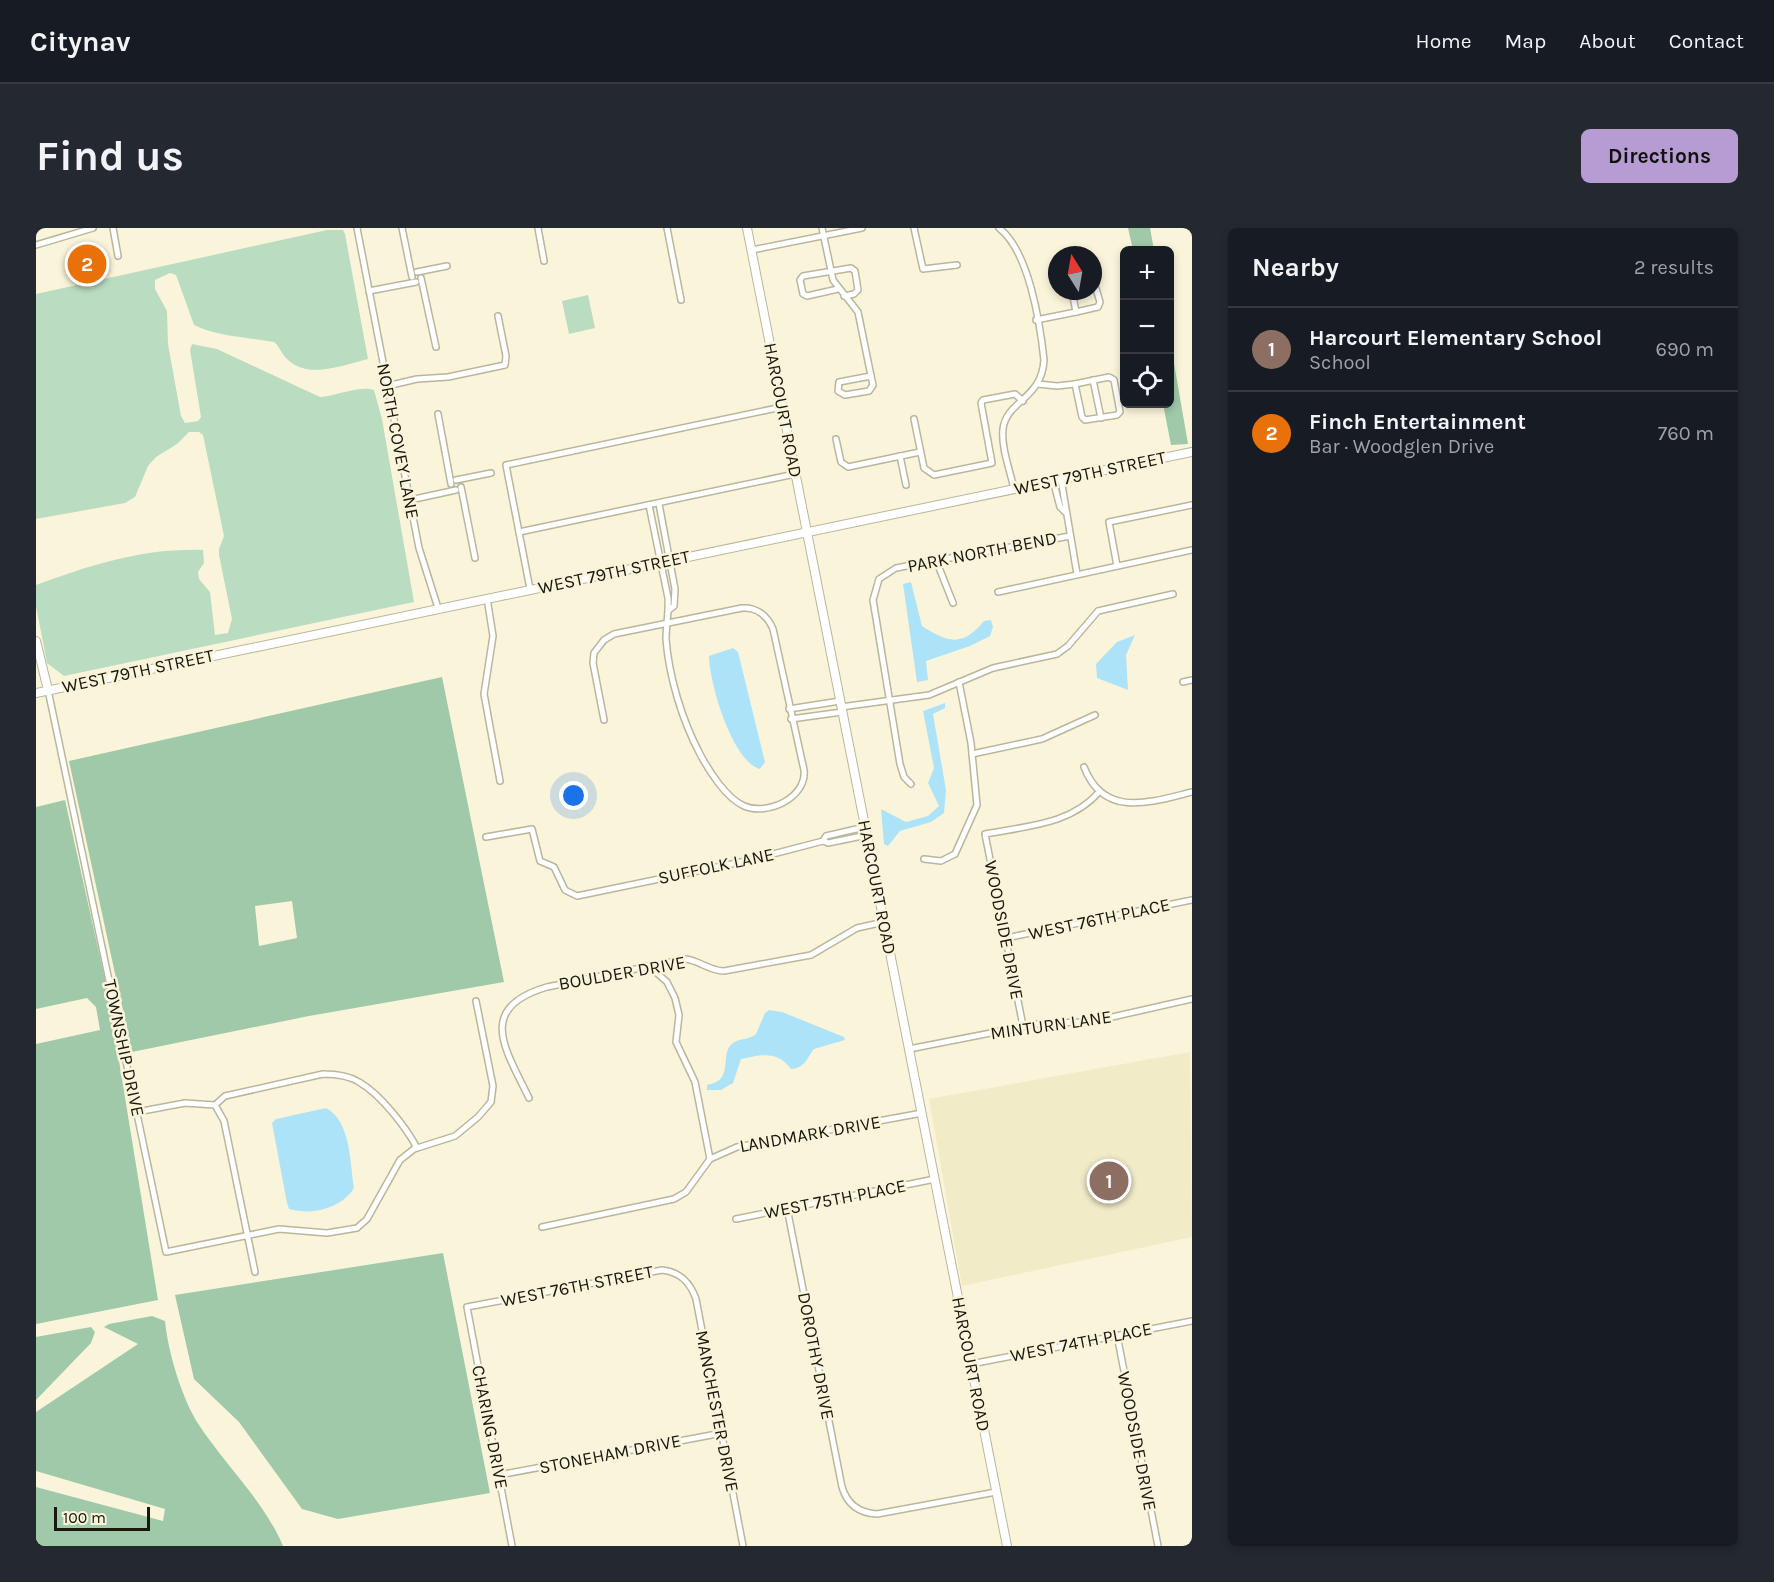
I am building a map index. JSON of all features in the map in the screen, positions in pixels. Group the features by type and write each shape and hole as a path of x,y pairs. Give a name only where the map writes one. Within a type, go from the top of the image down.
{"street":[{"path":"36,245 93,228"},
{"path":"113,228 118,256"},
{"name":"NORTH COVEY LANE","path":"357,228 420,553 434,586 438,608"},
{"path":"402,228 414,274 419,280 436,347"},
{"path":"537,228 544,261"},
{"path":"667,228 681,300"},
{"name":"HARCOURT ROAD","path":"747,228 1007,1546"},
{"path":"822,228 830,270 838,289 854,305 859,315 873,385 869,391 845,395 838,391 838,385 843,381 871,376"},
{"path":"752,250 862,228"},
{"path":"914,228 923,269 957,266"},
{"path":"999,228 1013,242 1023,260 1044,360 1038,384 1010,412 1003,429 1014,489"},
{"path":"414,274 447,266"},
{"path":"838,289 807,296 803,292 802,277 849,267 855,270 858,291 844,296"},
{"path":"369,291 419,280"},
{"path":"1074,300 1076,312"},
{"path":"1036,320 1099,306 1098,300"},
{"path":"387,386 417,379 448,377 502,367 507,362 498,316"},
{"path":"1038,384 1057,386 1111,377 1116,390 1119,412 1101,418 1083,419 1075,384"},
{"path":"1093,380 1101,418"},
{"path":"914,419 924,470 934,475 992,462 981,402 1015,394 1023,401"},
{"path":"530,589 506,465 782,406"},
{"path":"438,414 454,482"},
{"path":"836,439 841,462 846,467 920,453"},
{"name":"WEST 79TH STREET","path":"36,693 1192,452"},
{"path":"900,456 906,485"},
{"path":"454,482 491,472"},
{"path":"519,532 795,474"},
{"path":"1057,479 1077,574"},
{"path":"454,482 460,482 459,488 475,558"},
{"path":"410,500 459,488"},
{"path":"658,504 676,597 674,606 669,610"},
{"path":"604,720 593,666 594,652 600,644 614,634 668,623 742,608 760,613 772,627 804,779 798,793 783,802 758,808 743,805 706,764 696,746 678,698 667,644 668,623 669,610 649,505"},
{"path":"1117,566 1108,522 1192,505"},
{"name":"PARK NORTH BEND","path":"890,702 873,600 874,588 882,576 892,569 1070,536"},
{"path":"999,592 1192,550"},
{"path":"936,560 953,603"},
{"path":"789,709 841,707 929,695 993,668 1060,652 1095,614 1104,608 1173,594"},
{"path":"487,598 493,636 484,699 500,781"},
{"path":"36,641 48,690"},
{"path":"1183,682 1192,680"},
{"path":"924,859 948,860 960,847 977,805 972,754 959,682"},
{"name":"TOWNSHIP DRIVE","path":"48,690 166,1252 247,1236"},
{"path":"890,702 900,767 904,777 911,784"},
{"path":"791,719 841,707"},
{"path":"972,754 1042,739 1095,715"},
{"path":"1084,767 1100,791 1116,801 1133,804 1192,792"},
{"name":"WOODSIDE DRIVE","path":"1023,1026 985,834 1066,818 1087,805 1100,791"},
{"name":"SUFFOLK LANE","path":"486,837 532,829 540,861 555,869 565,890 572,895 580,895 746,861 823,841 826,836 866,831"},
{"name":"WEST 76TH PLACE","path":"1006,938 1192,900"},
{"name":"BOULDER DRIVE","path":"529,1098 507,1054 501,1028 502,1016 514,1003 535,991 687,959 713,970 724,971 804,957 823,950 857,928 884,922"},
{"path":"649,966 663,977 675,998 679,1015 676,1042 695,1082 710,1159"},
{"name":"MINTURN LANE","path":"909,1049 1042,1023 1085,1023 1192,999"},
{"path":"247,1236 279,1229 327,1233 357,1228 367,1219 400,1160 417,1148 455,1136 478,1117 491,1102 494,1086 476,1001"},
{"path":"137,1113 185,1103 216,1105 225,1096 323,1074 339,1074 358,1080 366,1087 408,1130 417,1148"},
{"path":"216,1105 224,1121 255,1272"},
{"name":"LANDMARK DRIVE","path":"542,1227 674,1199 686,1191 710,1159 737,1147 922,1113"},
{"name":"WEST 75TH PLACE","path":"736,1219 935,1179"},
{"name":"DOROTHY DRIVE","path":"787,1208 842,1487 850,1503 863,1511 877,1514 996,1492"},
{"name":"WEST 76TH STREET","path":"467,1307 662,1270 671,1271 685,1279"},
{"name":"MANCHESTER DRIVE","path":"685,1279 696,1299 743,1546"},
{"name":"CHARING DRIVE","path":"467,1307 512,1546"},
{"name":"WEST 74TH PLACE","path":"971,1364 1192,1320"},
{"name":"WOODSIDE DRIVE","path":"1117,1335 1158,1546"},
{"name":"STONEHAM DRIVE","path":"499,1475 722,1433"}],"shaded area":[{"path":"1190,1052 1192,1237 962,1286 929,1099"}],"green space":[{"path":"1128,228 1150,228 1153,246 1132,246"},
{"path":"327,230 343,230 345,234 368,359 325,369 303,368 285,357 274,342 203,329 194,325 176,275 170,273 155,280 155,289 167,311 168,344 181,416 185,423 198,421 201,417 190,350 192,344 217,349 320,397 362,389 374,390 382,419 414,602 64,676 47,663 36,606 36,585 118,559 159,552 203,550 204,563 198,572 199,579 210,592 215,635 228,633 232,619 219,555 224,536 203,435 199,432 189,432 177,444 156,457 148,466 135,497 125,503 36,519 36,294"},
{"path":"588,295 595,328 569,334 562,301"},
{"path":"1174,363 1188,444 1171,445 1164,408 1174,408"},
{"path":"442,677 504,982 309,1016 132,1052 69,761","holes":["292,901 297,938 259,946 255,906"]},
{"path":"65,800 108,993 158,1300 36,1324 36,1044 100,1030 96,1007 87,998 36,1009 36,807"},
{"path":"443,1253 490,1493 338,1519 302,1509 239,1422 194,1379 175,1295"},
{"path":"152,1316 165,1321 177,1375 199,1425 266,1514 283,1546 36,1546 36,1487 163,1521 165,1509 36,1471 36,1412 138,1344 104,1327 109,1324"},
{"path":"91,1327 95,1332 91,1343 36,1400 36,1337"}],"water":[{"path":"911,582 922,626 939,636 954,640 961,639 976,630 984,621 991,620 993,627 990,636 970,646 926,661 928,680 917,682 903,584"},
{"path":"1135,635 1126,655 1128,690 1097,678 1096,664 1117,642"},
{"path":"733,648 738,652 765,762 760,769 750,763 740,752 724,720 713,684 709,656"},
{"path":"945,703 945,708 933,714 946,790 944,813 931,822 900,831 888,846 884,844 881,809 906,822 928,816 939,806 928,783 934,768 923,711"},
{"path":"769,1010 782,1012 844,1037 845,1040 814,1049 805,1062 791,1069 781,1059 769,1055 741,1059 733,1083 721,1090 707,1090 707,1085 721,1078 729,1048 736,1041 756,1034 765,1013"},
{"path":"326,1108 334,1114 345,1132 354,1188 342,1201 326,1209 298,1211 289,1209 272,1123 276,1119"}],"place":[{"name":"Finch Entertainment","path":"87,264"},
{"name":"Harcourt Elementary School","path":"1109,1181"}]}
